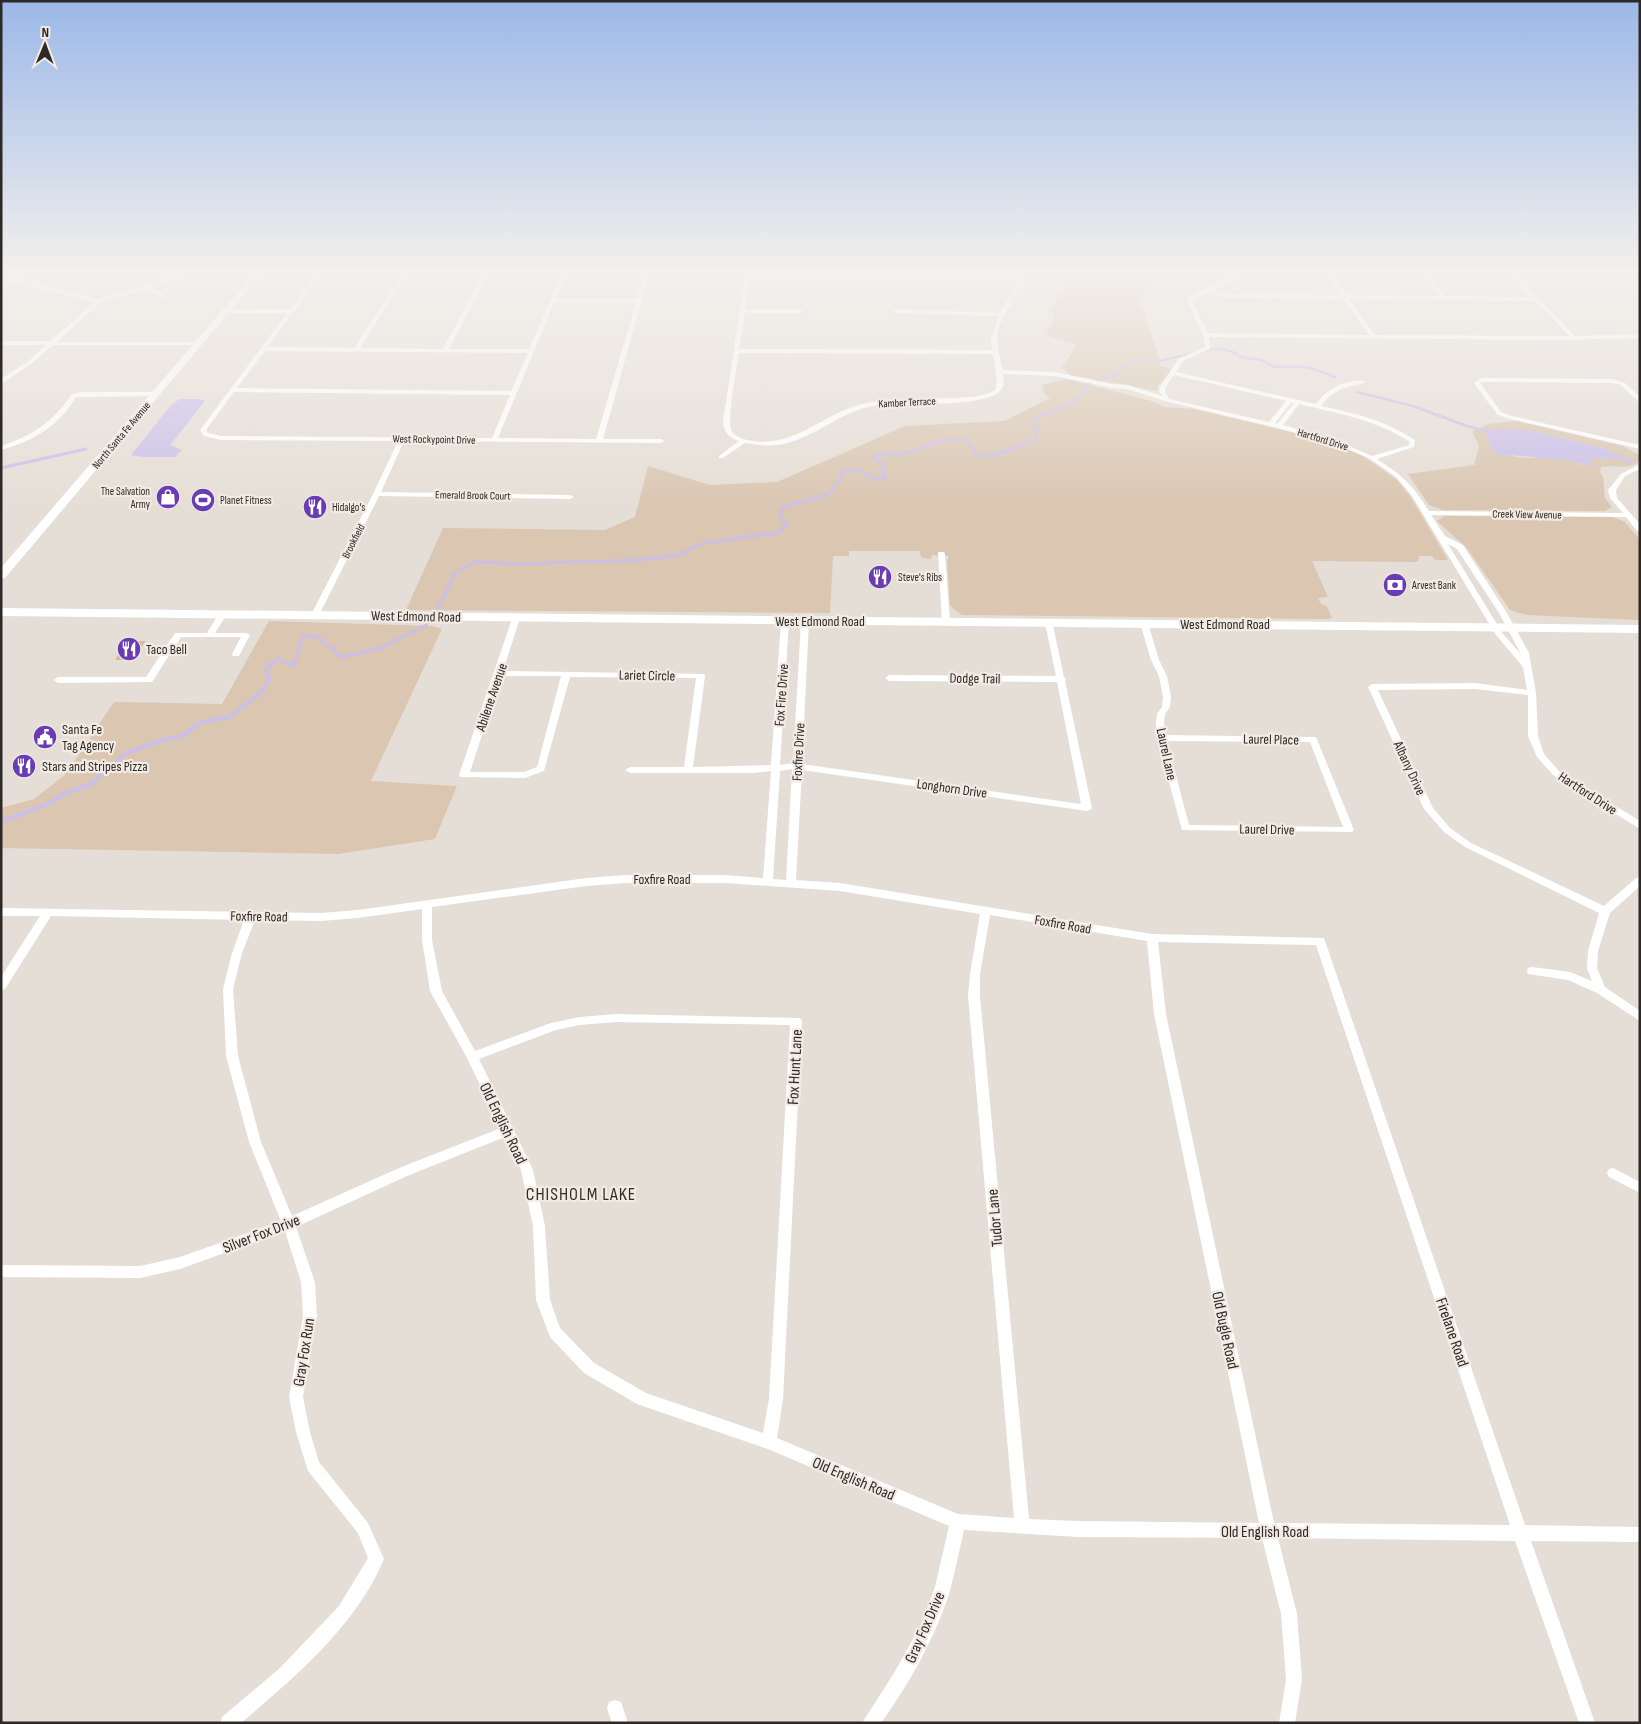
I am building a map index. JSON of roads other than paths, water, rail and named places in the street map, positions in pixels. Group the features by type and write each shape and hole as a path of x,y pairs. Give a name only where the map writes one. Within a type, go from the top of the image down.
{"main road":[{"name":"North Santa Fe Avenue","path":"1,576 154,397 190,351"},
{"name":"West Edmond Road","path":"1,612 785,621 1511,626 1640,629"}],"street":[{"path":"1,382 42,351"},
{"path":"233,390 261,351"},
{"path":"494,440 530,351"},
{"path":"599,440 624,351"},
{"path":"721,457 744,441 730,434 727,428 736,351"},
{"path":"853,351 994,352 999,372"},
{"path":"1167,400 1162,391 1163,385 1174,373 1180,360 1200,351"},
{"name":"Kamber Terrace","path":"744,441 759,443 788,440 842,414 866,405 981,398 996,392 1000,387 999,372"},
{"name":"Hartford Drive","path":"999,372 1055,374 1112,386 1122,392 1167,400 1279,426 1336,442 1372,458 1406,484 1442,538 1446,548 1494,626 1515,654 1528,667"},
{"path":"1174,373 1202,378 1317,407 1376,424 1413,441 1412,446 1372,458"},
{"path":"1640,400 1623,384 1614,381 1481,380 1477,383 1499,414 1640,447"},
{"path":"1317,407 1328,392 1333,389 1344,384 1362,382"},
{"path":"233,390 513,393"},
{"name":"West Rockypoint Drive","path":"233,390 203,430 206,435 221,438 661,441"},
{"path":"1,448 27,440 45,430 67,407 71,400 154,397"},
{"path":"1271,424 1290,400"},
{"path":"1279,426 1298,402"},
{"name":"Brookfield","path":"315,615 377,494 402,439"},
{"path":"1640,466 1622,475 1612,490 1614,498 1640,529"},
{"name":"Emerald Brook Court","path":"377,494 570,497"},
{"name":"Creek View Avenue","path":"1425,513 1628,516"},
{"name":"Hartford Drive","path":"1442,538 1460,547 1511,626 1525,654 1532,693 1533,736 1540,755 1546,764 1567,780 1640,826"},
{"path":"941,554 946,622"},
{"path":"210,635 223,614"},
{"name":"Abilene Avenue","path":"516,618 464,775 525,775 541,769 566,674"},
{"name":"Fox Fire Drive","path":"776,768 785,621"},
{"name":"Foxfire Drive","path":"791,883 805,621"},
{"name":"Longhorn Drive","path":"630,770 754,770 797,766 1087,808 1049,623"},
{"name":"Laurel Lane","path":"1144,623 1167,697 1166,707 1161,714 1160,724 1185,828"},
{"path":"58,680 149,680 178,635 246,635 236,654"},
{"name":"Lariet Circle","path":"499,673 701,676 688,770"},
{"name":"Dodge Trail","path":"889,678 1062,679"},
{"name":"Albany Drive","path":"1532,693 1474,686 1372,687 1429,809 1447,830 1476,849 1605,911"},
{"name":"Laurel Place","path":"1162,738 1313,740 1349,830"},
{"name":"Foxfire Drive","path":"768,881 776,768"},
{"name":"Laurel Drive","path":"1185,828 1349,830"},
{"name":"Foxfire Road","path":"1,912 321,917 586,882 627,879 768,881 840,887 1152,938 1320,941"},
{"path":"1601,990 1592,968 1593,951 1605,911 1640,880"},
{"name":"Old English Road","path":"427,904 427,940 436,991 472,1056 527,1170 539,1226 543,1300 555,1332 589,1368 642,1398 769,1442 958,1522 1078,1529 1637,1534"},
{"name":"Tudor Lane","path":"986,911 975,974 974,996 1022,1526"},
{"path":"1,986 48,913"},
{"name":"Gray Fox Run","path":"228,1723 286,1674 344,1612 376,1559 363,1528 313,1466 302,1432 296,1397 310,1316 308,1282 289,1224 255,1142 232,1056 228,989 237,953 251,916"},
{"name":"Old Bugle Road","path":"1152,938 1160,1014 1268,1531 1289,1614 1294,1679 1287,1723"},
{"name":"Firelane Road","path":"1320,941 1520,1532 1587,1723"},
{"path":"1532,972 1570,976 1601,990 1640,1017"},
{"name":"Fox Hunt Lane","path":"472,1056 554,1026 580,1021 615,1018 796,1021 776,1399 769,1442"},
{"name":"Silver Fox Drive","path":"1,1271 140,1272 180,1263 289,1224 403,1172 507,1130"},
{"path":"1612,1173 1640,1188"},
{"name":"Gray Fox Drive","path":"870,1723 886,1703 917,1647 940,1597 958,1522"}],"waterway":[{"path":"1018,446 1036,439 1037,430 1031,421 1071,403 1084,392 1089,383 1118,374 1124,366 1132,362 1159,361 1202,351"},
{"path":"1231,351 1241,357 1262,360 1274,367 1308,367 1335,377"},
{"path":"1357,392 1413,406 1467,426 1490,432"},
{"path":"928,445 952,439 968,441 971,446"},
{"path":"294,666 303,637 316,636 342,657 381,648 426,625 444,597 454,574 474,562 519,564 637,560 675,556 704,543 777,533 786,526 780,515 781,509 828,493 841,479 840,473 844,470 860,471 878,480 884,479 883,466 874,457 876,454 904,454 928,445"},
{"path":"970,445 977,455 994,456 1022,445"},
{"path":"1,468 86,449"},
{"path":"1617,456 1631,462"},
{"path":"269,666 278,659 293,666"},
{"path":"1,822 47,804 68,792 89,785 127,753 163,740 181,736 202,722 229,717 262,692 269,679 266,668 271,664"}],"place":[{"name":"The Salvation Army","path":"168,497"},
{"name":"Planet Fitness","path":"203,500"},
{"name":"Hidalgo's","path":"315,507"},
{"name":"Steve's Ribs","path":"880,577"},
{"name":"Arvest Bank","path":"1395,585"},
{"name":"Taco Bell","path":"129,649"},
{"name":"Santa Fe Tag Agency","path":"45,737"},
{"name":"Stars and Stripes Pizza","path":"24,766"}],"district":[{"name":"CHISHOLM LAKE","path":"581,1194"}]}
